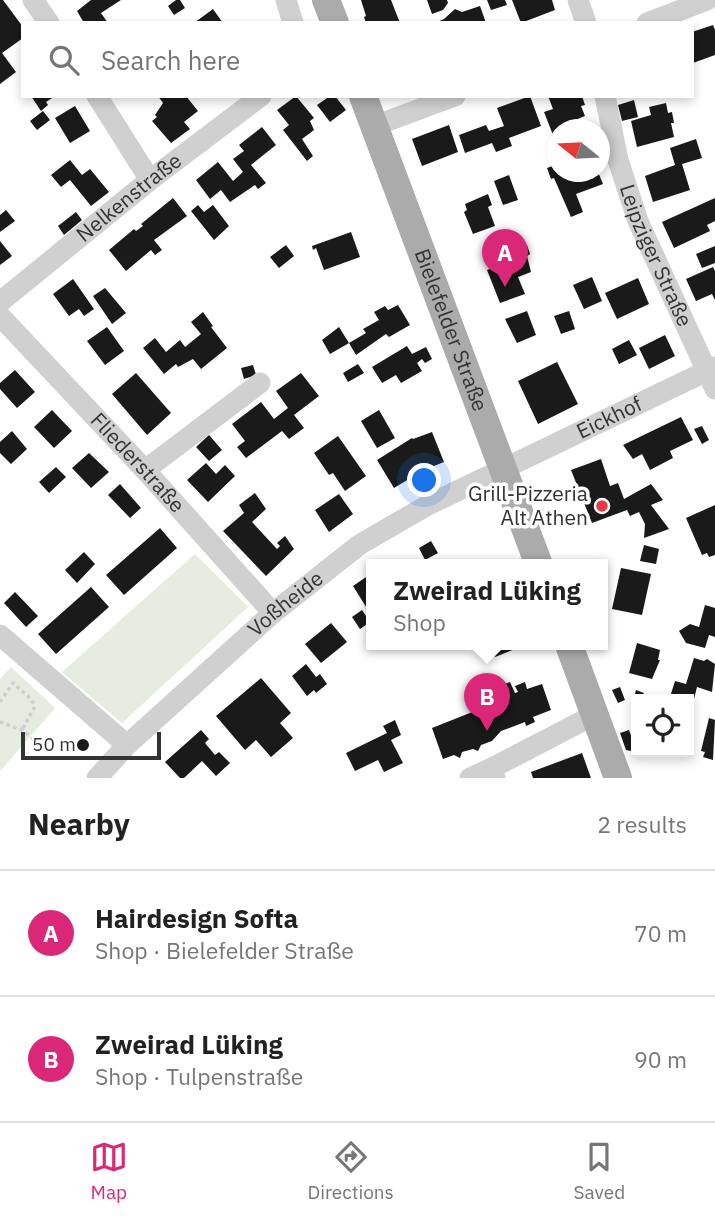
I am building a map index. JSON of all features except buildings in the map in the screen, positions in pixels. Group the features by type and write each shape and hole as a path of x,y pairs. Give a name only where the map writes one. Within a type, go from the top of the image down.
{"main road":[{"path":"326,0 334,21"},
{"name":"Bielefelder Straße","path":"364,98 537,559"},
{"path":"571,650 618,778"}],"street":[{"path":"33,0 48,21"},
{"path":"286,0 292,21"},
{"path":"578,0 585,21"},
{"path":"652,21 707,0"},
{"path":"98,98 150,180"},
{"name":"Nelkenstraße","path":"0,302 150,180 258,98"},
{"path":"374,127 449,98"},
{"name":"Leipziger Straße","path":"605,98 618,160 638,221 712,376"},
{"name":"Fliederstraße","path":"0,316 145,470 273,613"},
{"name":"Eickhof","path":"503,471 712,376"},
{"path":"145,470 260,383"},
{"name":"Voßheide","path":"97,778 127,745 273,613 359,545 428,505 503,471"},
{"path":"0,635 127,745"},
{"path":"470,778 493,773 594,715"}],"path":[{"path":"0,702 13,682 32,699 35,706 22,730"},
{"path":"0,722 22,730 52,754"}],"shaded area":[{"path":"195,554 248,607 122,723 62,672"},
{"path":"11,667 55,708 0,771 0,679"}],"place":[{"name":"Hairdesign Softa","path":"505,287"},
{"name":"Grill-Pizzeria Alt Athen","path":"602,506"},
{"name":"Zweirad Lüking","path":"487,731"}]}
